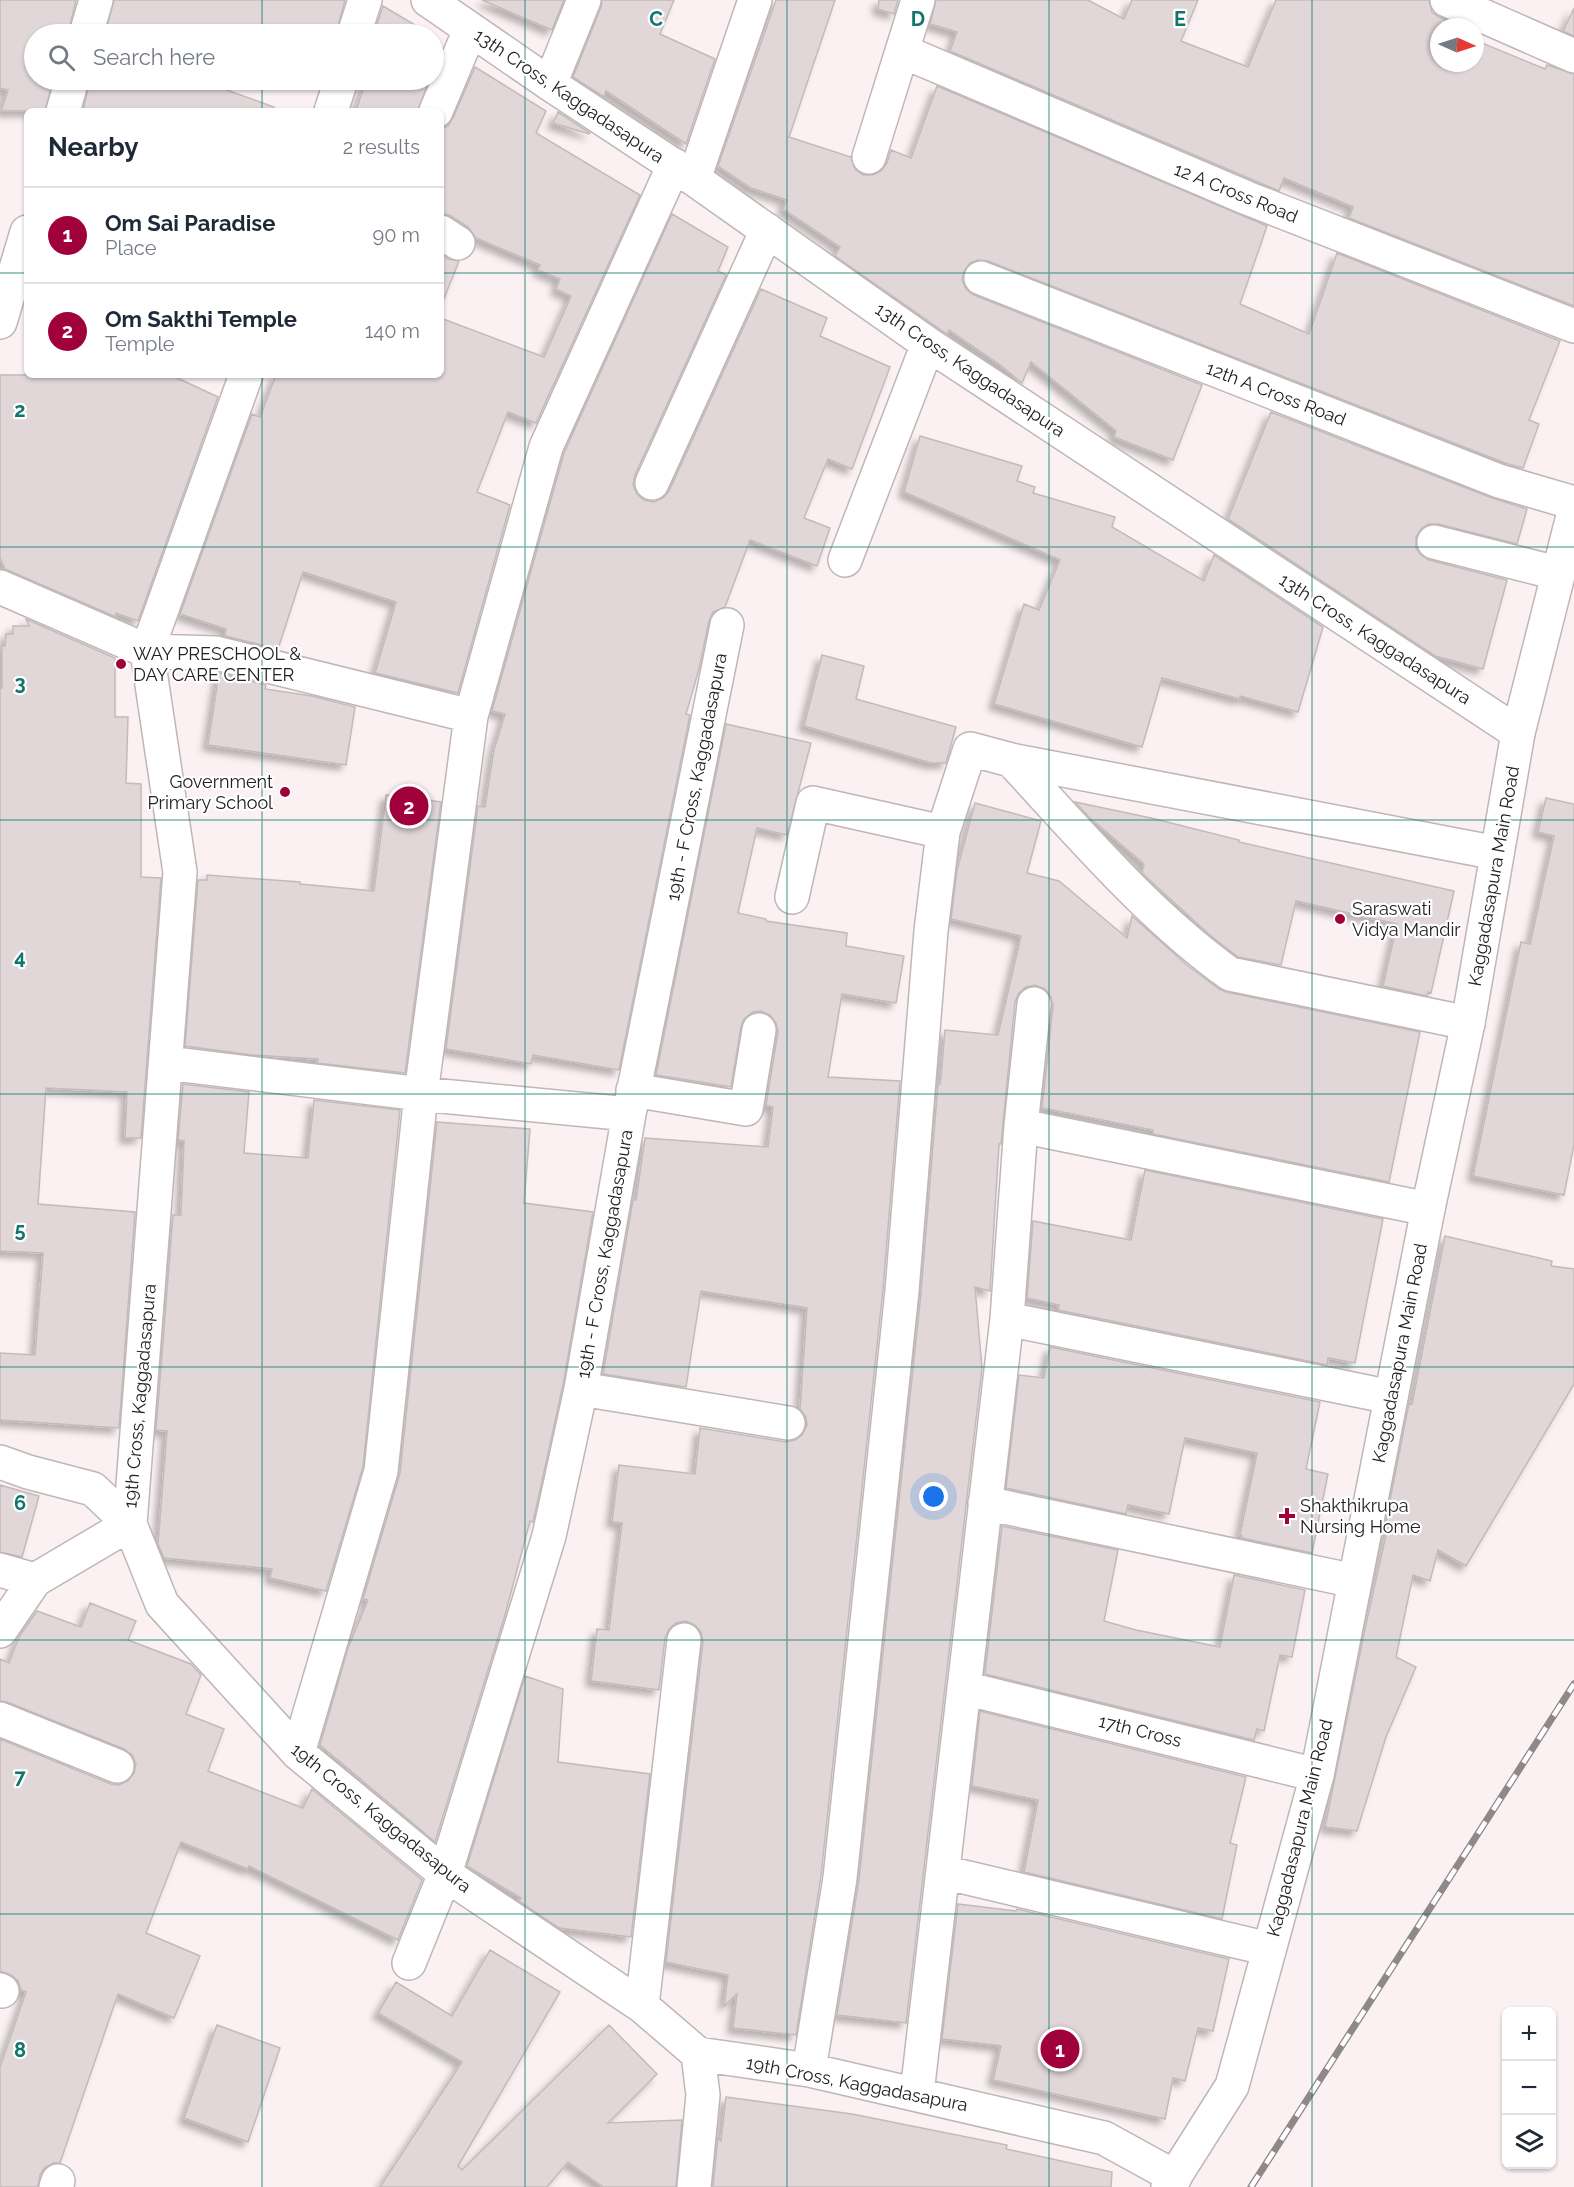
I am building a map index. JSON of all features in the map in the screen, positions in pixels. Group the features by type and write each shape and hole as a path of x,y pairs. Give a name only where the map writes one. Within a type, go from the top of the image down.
{"street":[{"path":"89,24 96,0"},
{"path":"357,24 365,0"},
{"name":"13th Cross, Kaggadasapura","path":"428,0 684,172 928,344 1518,733"},
{"path":"550,84 584,0"},
{"path":"298,1753 381,1471 421,1094 471,716 546,447 684,172 755,0"},
{"path":"869,157 918,0"},
{"path":"1447,0 1574,56"},
{"path":"437,108 470,30"},
{"name":"12 A Cross Road","path":"902,51 1247,198 1574,326"},
{"path":"64,108 69,90"},
{"path":"332,108 338,90"},
{"path":"652,483 767,230"},
{"path":"0,322 24,242"},
{"name":"12th A Cross Road","path":"981,278 1499,482 1574,503"},
{"path":"845,561 928,344"},
{"path":"147,651 245,378"},
{"name":"Kaggadasapura Main Road","path":"1172,2182 1232,2086 1317,1774 1428,1209 1468,1023 1518,733 1574,512"},
{"path":"1434,542 1557,573"},
{"path":"0,587 147,651 216,653 471,716"},
{"name":"19th - F Cross, Kaggadasapura","path":"409,1963 445,1874 549,1536 581,1389 631,1102 727,625"},
{"name":"19th Cross, Kaggadasapura","path":"147,651 180,872 130,1524 162,1604 298,1753 445,1874 642,2006 698,2054 809,2070 917,2093 1104,2138 1172,2182"},
{"path":"809,2070 840,1878 902,1291 931,931 943,832 970,748 1011,760 1497,853"},
{"path":"1011,760 1143,902 1205,956 1230,974 1468,1023"},
{"path":"792,897 813,803 943,832"},
{"path":"917,2093 1007,1319 1021,1126 1034,1004"},
{"path":"166,1063 421,1094 746,1109 759,1030"},
{"path":"1021,1126 1428,1209"},
{"path":"1007,1319 1391,1397"},
{"path":"581,1389 788,1423"},
{"path":"0,1462 93,1489 130,1524 35,1580 0,1631"},
{"path":"985,1503 1355,1581"},
{"path":"0,1570 35,1580"},
{"path":"642,2006 684,1640"},
{"name":"17th Cross","path":"964,1688 1317,1774"},
{"path":"0,1719 117,1766"},
{"path":"943,1872 1269,1949"},
{"path":"694,2187 703,2095 698,2054"}],"building":[{"path":"0,0 76,0 70,24 24,24 24,90 50,90 46,108 1,111 8,90 0,88"},
{"path":"114,0 345,0 339,24 108,24"},
{"path":"482,0 564,0 552,30"},
{"path":"602,0 674,0 660,34 715,59 686,144 606,91 604,97 573,77"},
{"path":"776,0 835,0 789,137 851,157 855,169 863,175 873,175 881,171 887,163 891,150 911,158 937,86 1267,226 1240,304 1309,334 1337,253 1560,341 1529,420 1539,424 1523,468 1505,463 988,261 978,260 970,263 964,271 962,280 966,289 974,295 1202,385 1173,460 1114,437 1116,431 1031,362 1022,383 999,364 949,330 947,334 835,256 840,247 783,209 787,200 751,188 718,166"},
{"path":"879,0 898,0 894,14 878,9"},
{"path":"936,0 1088,0 1124,19 1132,0 1198,0 1181,41 1248,67 1276,0 1429,0 1432,12 1441,18 1430,18 1430,72 1484,72 1484,44 1545,69 1547,65 1574,74 1574,306 1349,218 1353,207 1284,178 1279,191 950,51 957,32 930,24"},
{"path":"383,6 413,24 377,24"},
{"path":"1574,8 1574,36 1563,31"},
{"path":"475,67 546,111 536,133 640,195 536,423 508,412 477,492 510,505 458,693 375,673 396,602 303,572 278,649 225,636 226,629 180,614 252,414 260,417 275,378 444,378 444,319 544,357 571,296 556,289 560,279 538,270 540,265 476,238 468,227 444,214 444,128 453,118"},
{"path":"88,90 227,90 274,107 274,108 84,108"},
{"path":"363,90 425,90 419,108 357,108"},
{"path":"558,112 590,133 553,123"},
{"path":"672,214 728,247 718,271 726,275 635,475 633,485 637,494 644,500 654,502 663,498 669,491 761,289 827,318 820,336 890,367 852,469 828,459 804,518 830,528 817,566 750,540 725,607 713,612 709,621 699,669 686,714 690,715 619,1070 533,1055 531,1064 446,1049 478,806 485,807 494,750 505,714 492,711 564,453"},
{"path":"444,256 459,261 444,298"},
{"path":"0,375 24,375 24,378 177,378 218,397 138,621 116,613 116,617 5,569 0,558"},
{"path":"1271,412 1492,498 1527,509 1517,544 1438,524 1428,524 1416,537 1416,548 1429,560 1507,580 1483,669 1435,656 1228,519"},
{"path":"920,436 1022,466 1017,481 1035,487 1033,493 1115,517 1112,527 1204,581 1214,555 1323,627 1298,712 1162,678 1142,747 994,704 1024,604 1039,610 1060,560 904,492"},
{"path":"26,619 115,658 115,717 128,717 126,783 141,784 141,877 161,878 141,1138 125,1138 127,1092 46,1088 38,1204 135,1212 119,1428 0,1420 0,1353 35,1355 43,1253 0,1251 0,687 2,688 2,646 5,646 6,634 13,634 13,626 29,626"},
{"path":"822,655 864,666 856,699 956,727 946,763 931,763 804,726"},
{"path":"219,673 266,685 265,689 312,696 355,707 346,765 208,745"},
{"path":"726,724 811,743 787,835 757,828 738,913 766,919 766,921 847,933 846,946 904,956 896,1003 842,994 828,1077 900,1081 883,1289 821,1876 796,2035 733,2028 737,1994 724,2006 728,1975 666,1962 703,1642 701,1632 695,1625 686,1621 676,1623 669,1629 665,1638 659,1690 591,1681 597,1629 609,1630 622,1523 612,1522 619,1465 695,1474 700,1428 786,1442 802,1435 807,1425 806,1417 800,1409 807,1308 701,1291 686,1387 603,1374 633,1200 636,1200 645,1138 768,1147 773,1107 766,1105 778,1032 776,1023 770,1015 761,1011 753,1012 744,1019 731,1087 656,1075"},
{"path":"386,795 441,802 405,1073 317,1063 318,1059 252,1055 185,1046 198,880 207,880 207,875 300,882 300,884 374,891"},
{"path":"1546,798 1574,804 1574,1145 1564,1195 1473,1176 1521,942 1530,944 1554,836 1538,832"},
{"name":"Saraswati Vidya Mandir","path":"1075,802 1454,891 1431,993 1428,992 1427,996 1383,986 1397,924 1296,901 1281,965 1238,957 1211,936 1142,873 1144,864 1090,818"},
{"path":"975,803 1041,821 1027,873 1059,881 1127,938 1132,916 1187,965 1219,989 1420,1032 1389,1182 1153,1134 1153,1130 1042,1108 1053,1006 1051,997 1045,989 1035,985 1026,987 1019,993 1015,1002 1001,1144 999,1144 990,1291 975,1287 982,1368 906,2023 837,2015 859,1880 921,1293 938,1084 940,1084 941,1077 945,1030 998,1035 1021,936 951,919 957,870"},
{"path":"183,1084 249,1092 244,1153 308,1158 314,1100 400,1110 363,1467 326,1591 270,1578 272,1569 164,1558 158,1544 167,1431 156,1430 173,1215 181,1215 184,1141 178,1140"},
{"path":"437,1122 530,1129 524,1203 593,1212 563,1385 533,1522 530,1521 505,1615 435,1842 320,1745 348,1648 368,1600 363,1599 400,1473"},
{"path":"1145,1170 1383,1219 1355,1363 1328,1358 1327,1365 1058,1310 1059,1305 1027,1298 1033,1221 1131,1240"},
{"path":"1445,1236 1552,1261 1551,1266 1574,1269 1574,1384 1466,1566 1438,1550 1430,1581 1413,1575 1396,1657 1416,1667 1386,1737 1357,1831 1325,1827 1388,1526 1385,1526 1409,1403 1412,1404"},
{"path":"1050,1347 1320,1402 1306,1469 1328,1474 1312,1553 1242,1538 1240,1535 1257,1453 1185,1438 1169,1514 1128,1505 1126,1514 1006,1488 1019,1375 1044,1378"},
{"path":"0,1485 39,1496 22,1557 0,1552"},
{"path":"1002,1526 1118,1550 1104,1621 1136,1630 1220,1647 1234,1575 1305,1590 1292,1657 1280,1655 1264,1731 1257,1729 1254,1740 985,1674"},
{"path":"90,1603 136,1621 128,1640 191,1664 201,1675 186,1714 224,1729 208,1771 303,1808 312,1789 422,1880 398,1940 249,1866 248,1869 181,1842 146,1933 200,1956 174,2018 118,1994 60,2163 45,2167 40,2175 38,2187 0,2187 0,2067 26,1992 21,1990 18,1981 11,1975 0,1971 0,1739 111,1784 119,1785 128,1781 134,1773 136,1764 132,1755 124,1749 0,1701 0,1659 9,1663 19,1637 37,1611 81,1627"},
{"path":"525,1676 563,1689 558,1762 650,1774 631,1937 559,1928 519,1901 521,1898 467,1866"},
{"path":"980,1711 1246,1777 1230,1843 1237,1845 1222,1919 1024,1872 1038,1800 972,1786"},
{"path":"958,1904 1016,1911 1017,1909 1229,1959 1213,2031 1198,2028 1185,2081 1173,2078 1165,2119 993,2080 1001,2046 942,2039"},
{"path":"490,1950 560,1992 458,2166 462,2170 609,2025 657,2074 608,2123 682,2120 676,2187 603,2187 568,2162 547,2187 380,2187 462,2062 378,2013 396,1982 452,2016"},
{"path":"217,2025 280,2048 248,2142 184,2118"},
{"path":"726,2097 852,2114 1007,2145 1006,2149 1112,2172 1111,2187 713,2187 718,2137 721,2141"}],"railway":[{"path":"1251,2187 1574,1684"}],"place":[{"name":"WAY PRESCHOOL & DAY CARE CENTER","path":"121,664"},
{"name":"Government Primary School","path":"285,792"},
{"name":"Om Sakthi Temple","path":"409,806"},
{"name":"Saraswati Vidya Mandir","path":"1340,919"},
{"name":"Shakthikrupa Nursing Home","path":"1287,1516"},
{"name":"Om Sai Paradise","path":"1060,2049"}]}
